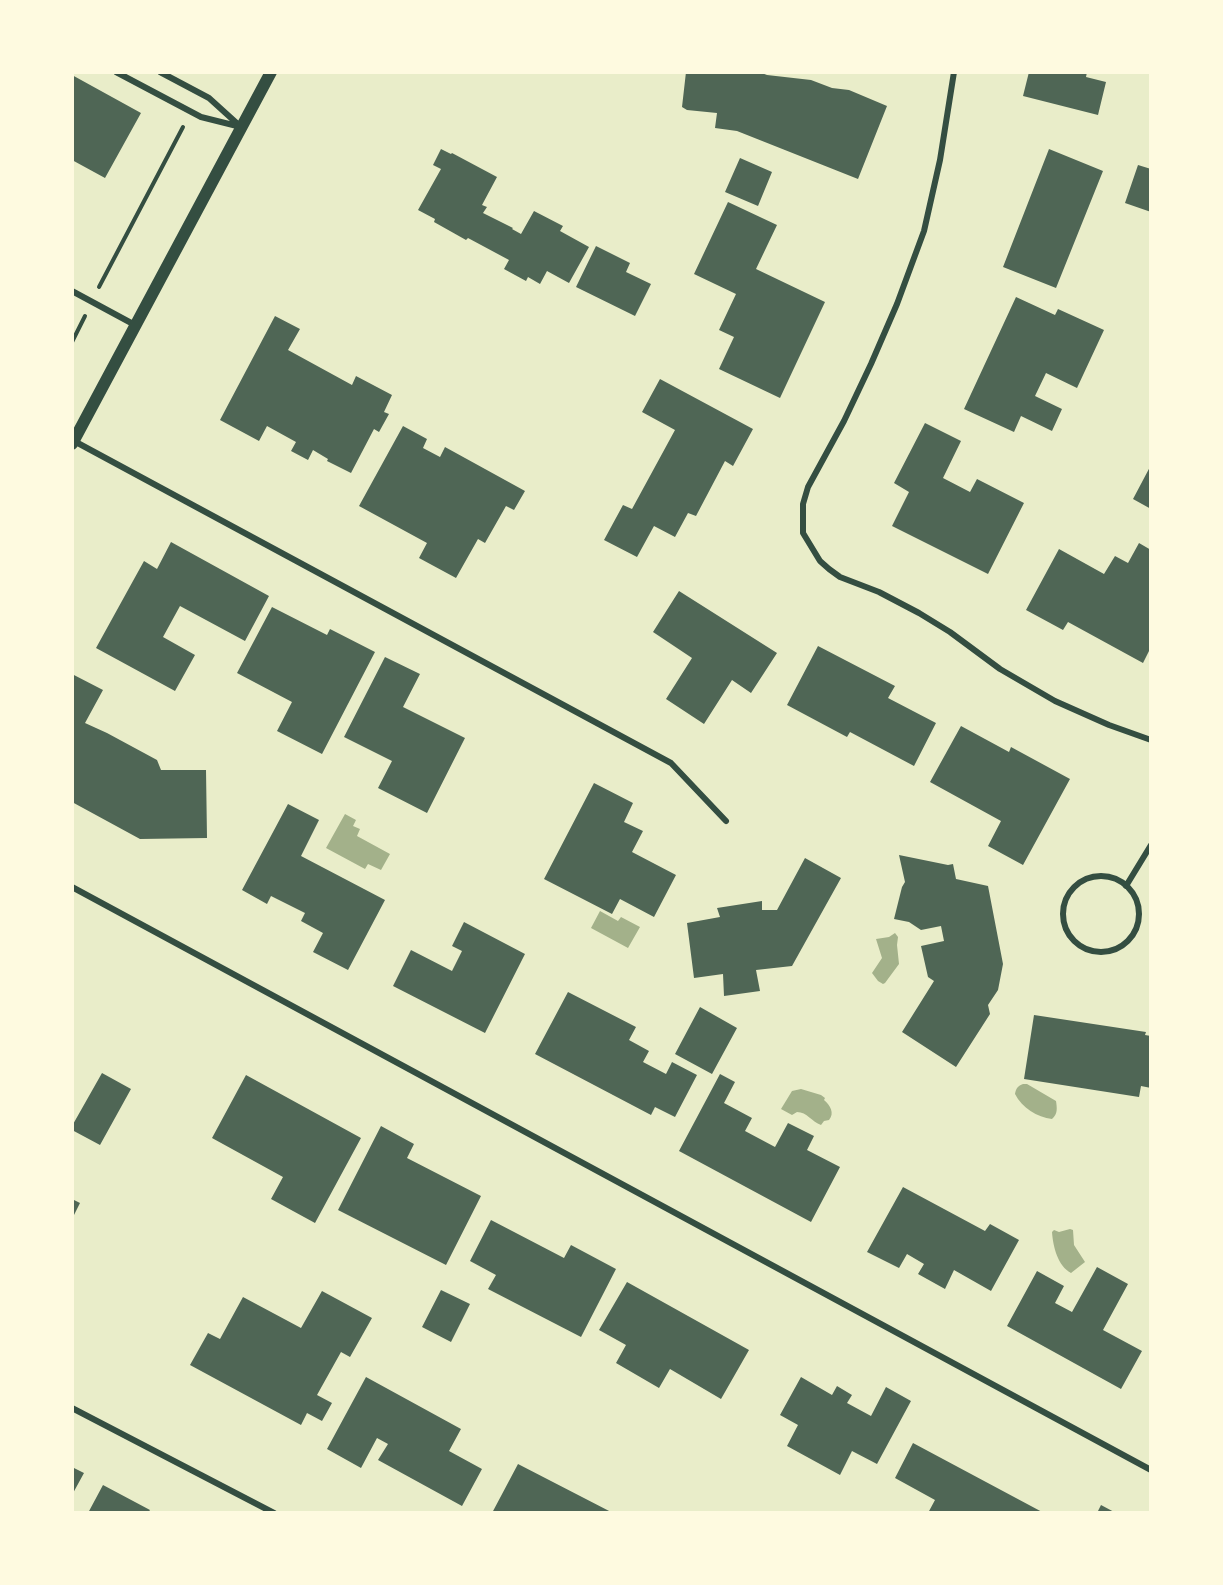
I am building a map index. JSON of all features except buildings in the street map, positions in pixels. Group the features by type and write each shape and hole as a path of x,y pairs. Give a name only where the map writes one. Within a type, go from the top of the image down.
{"main road":[{"path":"73,443 271,72"}],"street":[{"path":"116,72 201,117 241,127"},
{"path":"160,72 209,98 241,127"},
{"path":"954,72 942,151 924,231 871,364 844,421 808,487 803,504 803,533 820,561 840,577 879,592 919,613 950,632 1000,669 1055,701 1109,725 1151,740"},
{"path":"72,291 135,325"},
{"path":"73,443 671,763 726,821"},
{"path":"1126,886 1151,845"},
{"path":"1104,876 1116,879 1126,886 1134,896 1139,908 1139,921 1135,933 1127,943 1116,950 1103,953 1090,951 1079,945 1064,925 1065,901 1071,890 1080,882 1092,877 1104,876"},
{"path":"72,887 1151,1470"},
{"path":"72,1408 274,1513"}],"path":[{"path":"72,342 191,112"}],"shaded area":[{"path":"345,814 356,820 353,826 360,829 357,836 390,854 381,870 368,864 365,869 326,848"},
{"path":"600,911 618,921 621,917 640,927 628,948 591,928"},
{"path":"895,933 898,937 899,964 883,984 872,973 882,958 876,939 889,937"},
{"path":"1027,1084 1056,1101 1056,1113 1052,1119 1036,1114 1022,1104 1015,1094 1017,1088"},
{"path":"801,1089 825,1098 832,1112 829,1120 824,1121 821,1125 804,1114 797,1112 792,1115 781,1109 792,1091"},
{"path":"1073,1230 1074,1245 1085,1262 1071,1273 1066,1270 1057,1255 1052,1232"}]}
